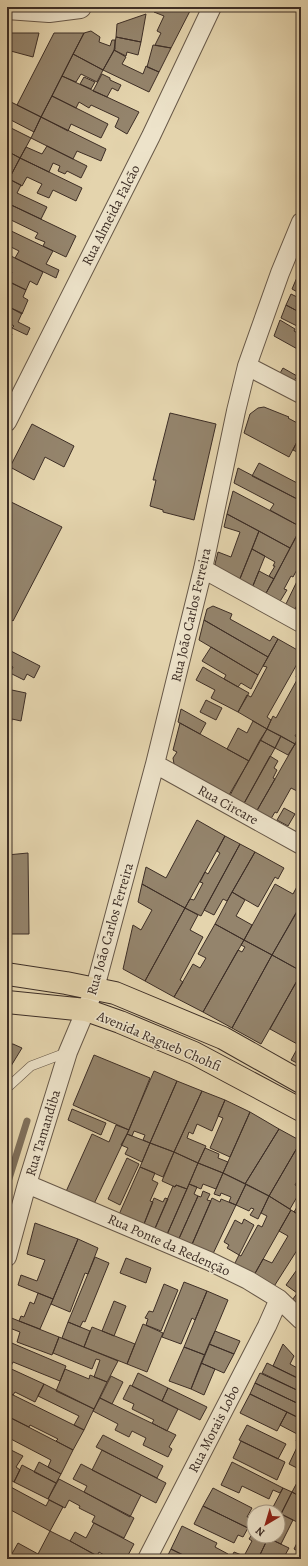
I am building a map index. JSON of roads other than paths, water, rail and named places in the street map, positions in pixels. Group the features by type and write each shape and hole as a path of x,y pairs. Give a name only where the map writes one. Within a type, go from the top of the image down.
{"main road":[{"name":"Avenida Ragueb Chohfi","path":"7,974 95,988 115,993 223,1038 301,1082"},
{"name":"Avenida Ragueb Chohfi","path":"7,1002 86,1010 120,1022 194,1053 259,1086 301,1110"}],"street":[{"path":"7,8 49,11 80,7"},
{"name":"Rua Almeida Falcão","path":"7,422 151,136 212,7"},
{"name":"Rua João Carlos Ferreira","path":"86,1010 95,988 155,764 203,569 236,411 248,366 280,273 301,222"},
{"path":"248,366 301,394"},
{"path":"203,569 301,623"},
{"name":"Rua Circare","path":"155,764 301,845"},
{"name":"Rua Tamandiba","path":"7,1258 27,1184 68,1052 78,1024 86,1010"},
{"name":"Rua Ponte da Redenção","path":"27,1184 209,1261 248,1280 279,1299 301,1320"},
{"name":"Rua Morais Lobo","path":"147,1559 267,1326 279,1299"}],"lane":[{"path":"7,1088 31,1066 68,1052"}],"waterway":[{"path":"7,1185 27,1121"}]}
